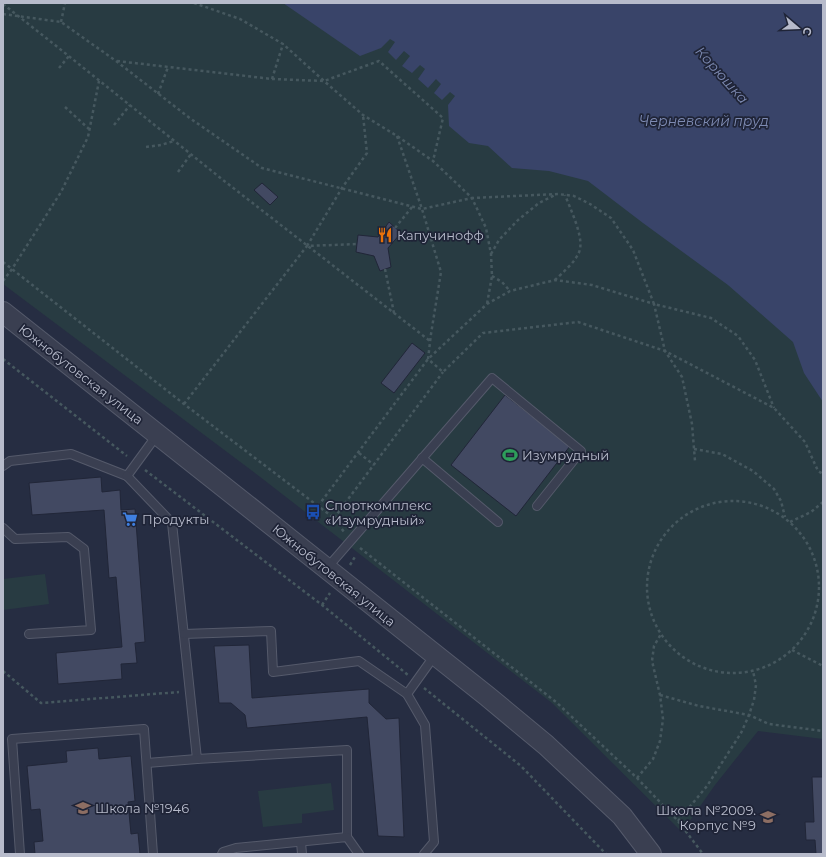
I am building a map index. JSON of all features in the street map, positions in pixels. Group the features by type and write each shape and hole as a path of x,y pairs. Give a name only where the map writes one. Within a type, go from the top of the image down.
{"street":[{"name":"Южнобутовская улица","path":"3,312 158,434 546,745 622,816 651,854"}],"lane":[{"path":"327,569 492,378 581,451 537,506"},
{"path":"127,476 158,434"},
{"path":"3,466 10,460 71,454 127,476 172,523 197,759"},
{"path":"422,458 498,522"},
{"path":"3,528 14,539 68,537 84,549 91,630 29,634"},
{"path":"184,634 271,631 273,672 359,661 407,694 425,725 434,842 424,854"},
{"path":"407,694 435,655"},
{"path":"20,854 12,739 144,729 153,854"},
{"path":"147,763 347,750 347,838 359,854"},
{"path":"222,854 223,852 236,848 347,838"},
{"path":"301,842 302,854"}],"path":[{"path":"61,22 65,3"},
{"path":"194,3 240,19 283,44 364,115 433,161 472,198 486,228 491,254 492,276 487,304"},
{"path":"3,4 430,342"},
{"path":"3,14 61,22 116,61 191,119 262,168 422,209 472,198 558,194 574,196 612,218 633,250 654,304 665,351 682,377 692,424 695,460"},
{"path":"272,79 283,44"},
{"path":"59,68 69,56"},
{"path":"116,61 272,79 324,81 379,61 443,118 433,161"},
{"path":"158,94 168,67"},
{"path":"3,282 61,192 88,137 99,80"},
{"path":"114,125 130,104"},
{"path":"65,107 90,129"},
{"path":"184,404 307,246 342,188 367,153 364,115"},
{"path":"397,136 422,209 441,272 428,359"},
{"path":"146,147 175,141"},
{"path":"178,172 191,154"},
{"path":"491,254 499,240 518,220 539,203 558,194"},
{"path":"554,280 576,257 580,249 579,236 573,214 564,195"},
{"path":"395,228 412,206"},
{"path":"307,246 357,244"},
{"path":"385,269 394,314"},
{"path":"492,276 502,282 510,291"},
{"path":"318,506 428,359 487,304 510,291 554,280 592,285 654,304 711,318 738,336 755,360 774,408"},
{"path":"334,518 443,372 483,333 578,322 665,351 774,408 805,442 818,471 823,474"},
{"path":"3,359 322,605 521,766 606,854"},
{"path":"428,359 443,372"},
{"path":"694,449 722,454 753,471 774,489 781,502 785,517"},
{"path":"359,452 374,465"},
{"path":"728,500 758,504 772,509 790,522 805,539 812,552 820,582 816,611 810,626 803,638 792,650 781,659 753,671 723,673 708,670 694,664 670,646 654,621 649,607 647,577 650,562 656,548 664,535 674,524 686,514 699,507 713,502 728,500"},
{"path":"790,522 811,512 823,502"},
{"path":"818,601 823,598"},
{"path":"637,778 653,759 660,741 663,719 660,695 652,661 654,646 661,634"},
{"path":"792,650 823,666"},
{"path":"3,671 40,703 190,691"},
{"path":"678,821 711,780 741,733 750,715 756,685 753,671"},
{"path":"660,695 699,706 750,715 769,724 823,731"}],"shaded area":[{"path":"3,3 823,3 823,739 758,731 715,785 682,832 552,703 255,473 3,284"},
{"path":"45,574 49,604 3,610 3,579"},
{"path":"331,783 334,810 302,814 302,823 263,827 258,791"}],"water":[{"name":"Черневский пруд","path":"283,3 823,3 823,402 804,373 793,342 728,285 588,181 549,171 512,168 488,146 469,143 449,126 448,105 455,96 450,92 442,100 434,93 441,84 436,79 428,88 418,79 425,69 420,65 412,73 402,66 410,56 404,51 396,60 388,52 395,42 390,39 381,48 360,56"}],"building":[{"path":"262,183 278,197 270,205 254,190"},
{"path":"389,222 401,233 388,248 391,267 380,271 374,256 356,252 358,235 378,237"},
{"path":"412,343 425,353 394,393 381,383"},
{"name":"Изумрудный","path":"505,395 570,446 516,516 451,465"},
{"path":"101,477 102,492 120,490 121,510 135,509 145,642 135,643 137,663 121,664 122,679 58,684 56,653 122,647 116,577 109,578 104,510 32,515 29,483"},
{"path":"249,645 252,698 369,689 369,703 386,719 399,718 404,837 378,836 367,717 247,728 245,715 231,703 219,703 214,646"},
{"path":"98,748 99,759 131,756 135,801 128,802 131,834 138,833 140,854 35,854 34,842 43,841 40,809 31,810 27,766 67,762 66,751"},
{"path":"812,777 823,777 823,854 816,854 815,840 806,840 805,822 814,822"}],"place":[{"name":"Капучинофф","path":"385,235"},
{"name":"Изумрудный","path":"510,455"},
{"name":"Спорткомплекс «Изумрудный»","path":"313,512"},
{"name":"Продукты","path":"130,519"},
{"name":"Школа №1946","path":"83,808"},
{"name":"Школа №2009. Корпус №9","path":"768,817"}],"water label":[{"name":"Корюшка","path":"722,75"}]}
